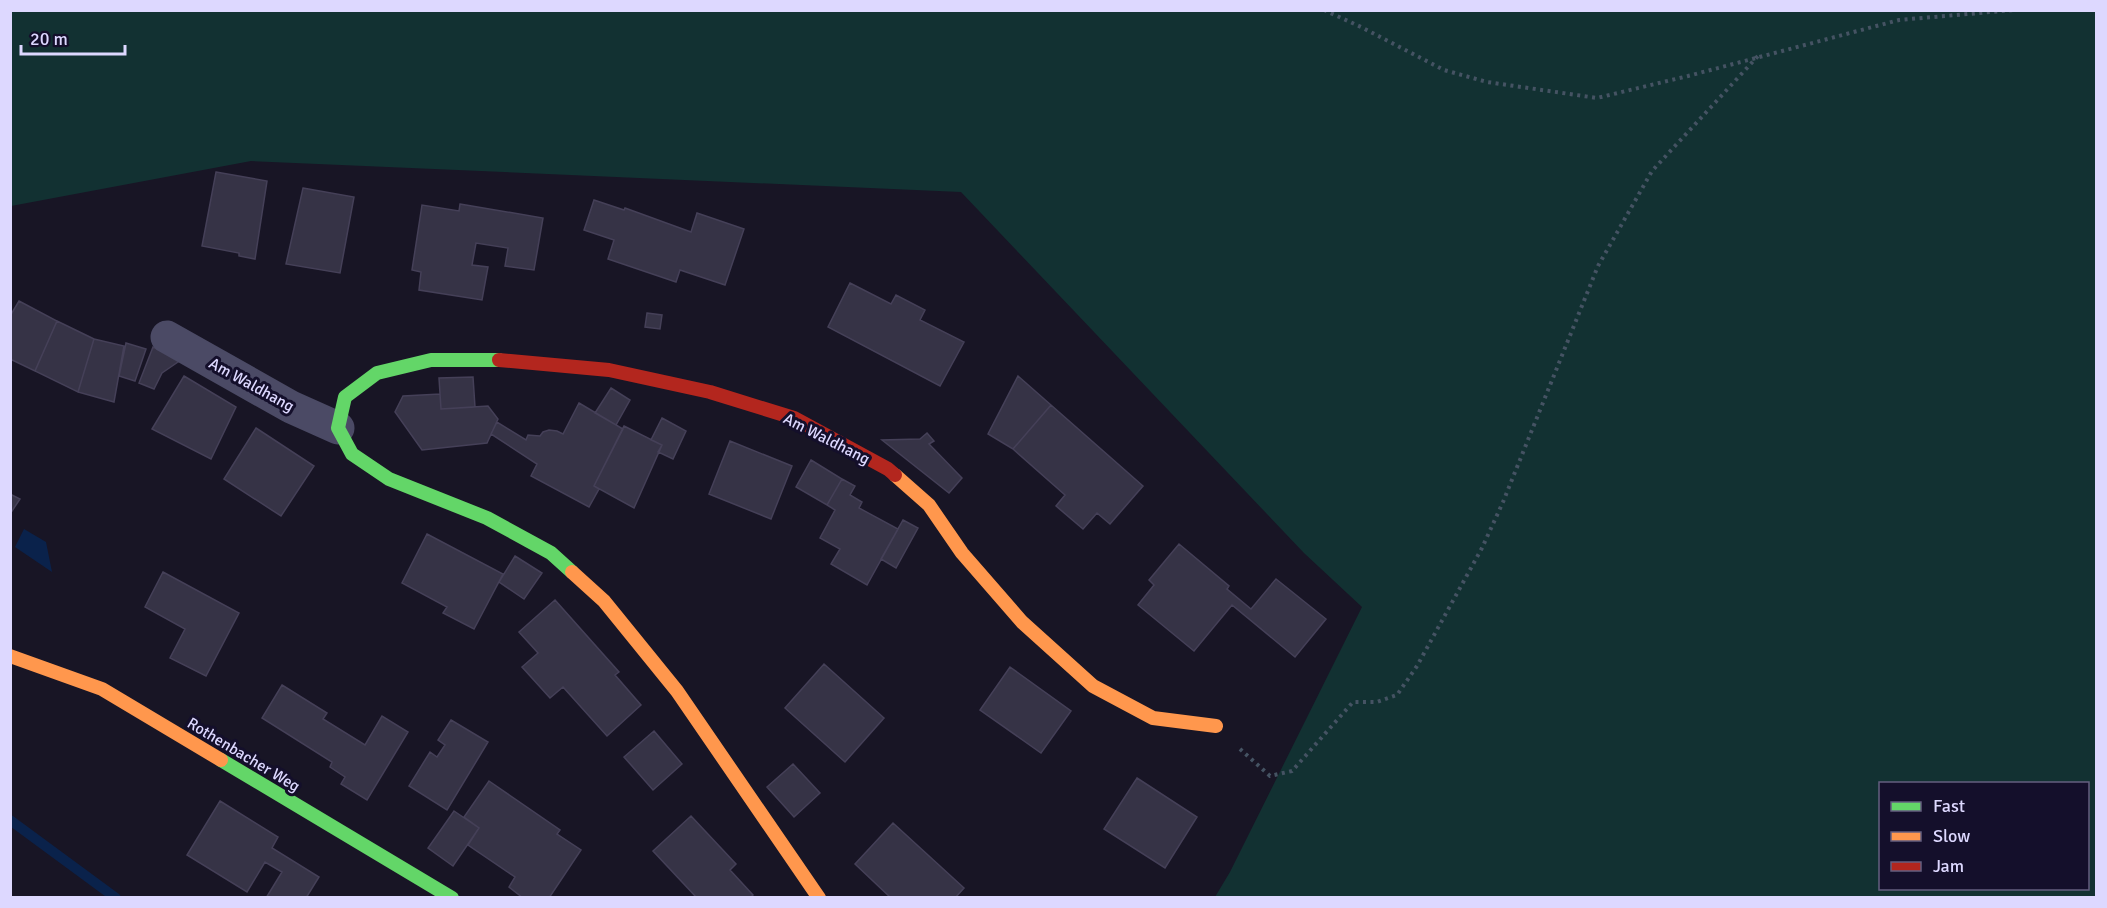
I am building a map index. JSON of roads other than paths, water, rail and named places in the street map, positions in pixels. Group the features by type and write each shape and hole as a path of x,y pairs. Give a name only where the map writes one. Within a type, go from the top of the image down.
{"street":[{"name":"Am Waldhang","path":"167,337 291,406 338,428 345,397 377,373 431,360 493,360 609,370 710,392 794,418 888,469 929,505 962,553 1022,622 1093,686 1153,718 1216,726"},
{"path":"338,428 352,454 389,479 488,518 551,553 604,601 677,691 819,897"},
{"name":"Rothenbacher Weg","path":"10,656 102,689 452,897"}],"water":[{"path":"24,529 46,542 52,572 15,547"}],"waterway":[{"path":"10,820 116,898"}]}
